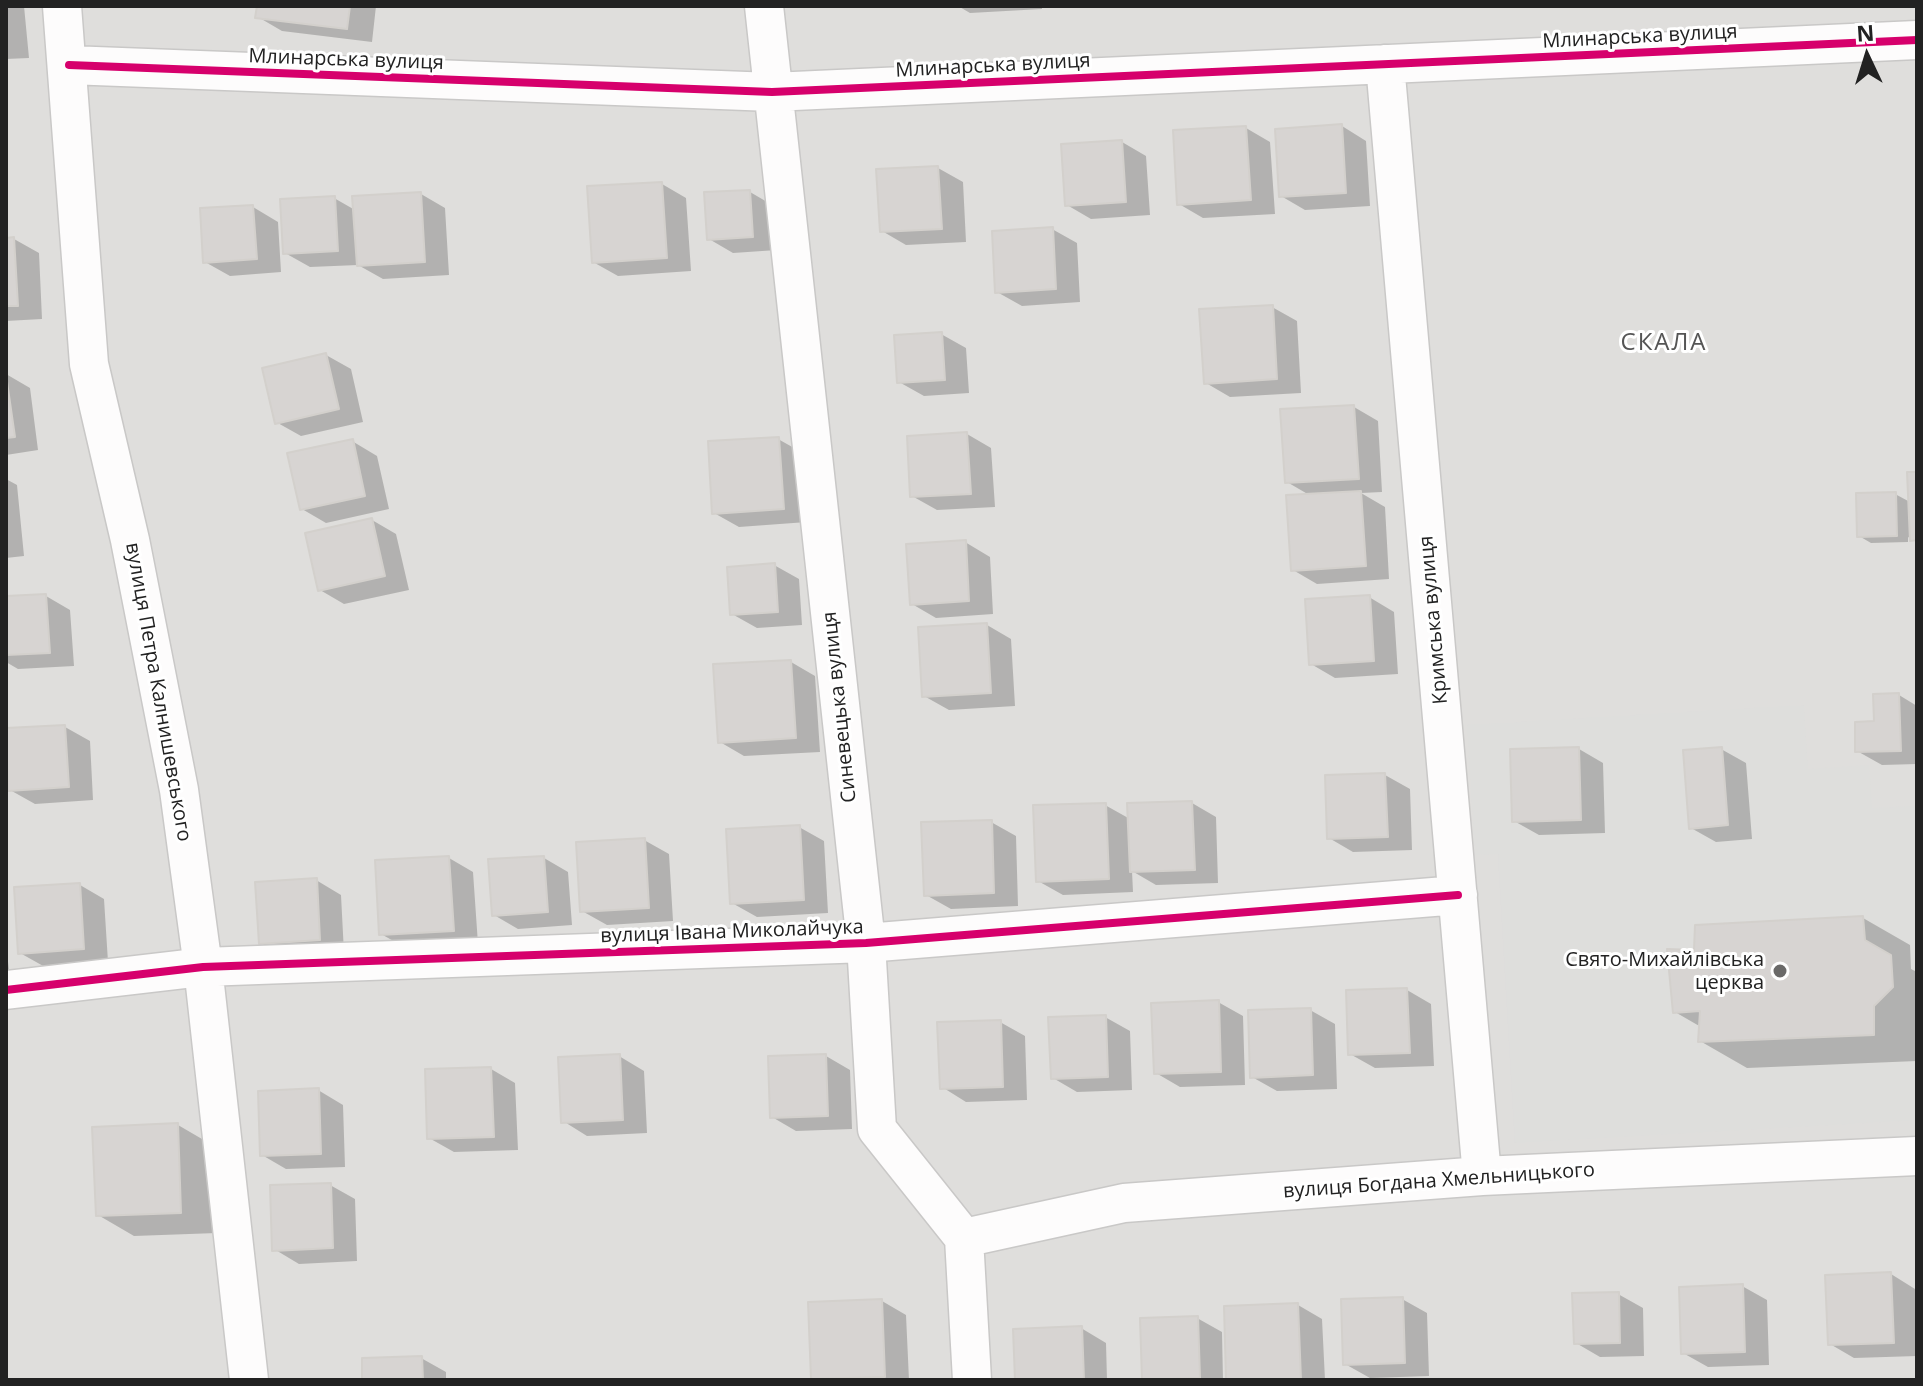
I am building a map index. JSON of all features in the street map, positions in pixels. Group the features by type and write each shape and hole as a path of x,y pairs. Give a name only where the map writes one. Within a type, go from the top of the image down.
{"street":[{"name":"вулиця Петра Калнишевського","path":"62,6 69,65 89,364 130,540 179,790 203,967 249,1380"},
{"name":"Синевецька вулиця","path":"764,6 866,943 877,1129 964,1238"},
{"name":"Млинарська вулиця","path":"69,65 772,92 1917,40"},
{"name":"Кримська вулиця","path":"1385,64 1482,1176"},
{"name":"вулиця Івана Миколайчука","path":"6,990 203,967 866,943 1458,895"},
{"name":"вулиця Богдана Хмельницького","path":"964,1238 1124,1203 1482,1176 1917,1156"},
{"path":"964,1238 972,1380"}],"shaded area":[{"path":"6,6 1917,6 1917,1380 6,1380"},
{"path":"1804,705 1808,769 1869,765 1872,808 1917,806 1917,1120 1515,1143 1498,854 1475,855 1467,725"}],"building":[{"path":"257,6 350,6 347,29 255,18"},
{"path":"1342,124 1346,193 1279,197 1275,129"},
{"path":"1246,126 1251,200 1177,205 1173,130"},
{"path":"1122,140 1126,202 1065,206 1061,144"},
{"path":"938,166 942,229 880,232 876,169"},
{"path":"662,182 667,258 592,263 587,186"},
{"path":"750,190 753,237 707,240 704,192"},
{"path":"421,192 425,262 357,266 352,196"},
{"path":"335,196 338,251 283,254 280,199"},
{"path":"253,205 257,259 203,263 200,208"},
{"path":"1053,227 1056,289 995,293 992,231"},
{"path":"14,237 18,306 6,306 6,238"},
{"path":"1273,305 1277,379 1204,384 1199,309"},
{"path":"942,332 945,380 897,383 894,335"},
{"path":"326,353 339,409 275,424 262,368"},
{"path":"6,375 15,437 6,438"},
{"path":"1354,405 1359,479 1285,483 1280,409"},
{"path":"967,432 971,494 910,497 907,436"},
{"path":"779,437 784,509 712,514 708,441"},
{"path":"353,439 365,496 300,510 287,453"},
{"path":"1907,472 1917,472 1917,540 1910,541"},
{"path":"1361,491 1366,566 1291,571 1286,495"},
{"path":"1896,492 1897,536 1857,537 1856,493"},
{"path":"372,518 385,576 318,591 305,533"},
{"path":"966,540 969,601 910,605 906,544"},
{"path":"775,563 778,612 730,615 727,567"},
{"path":"46,594 50,653 6,655 6,596"},
{"path":"1370,595 1374,661 1309,665 1305,599"},
{"path":"987,623 991,693 922,697 918,627"},
{"path":"791,660 796,738 718,743 713,664"},
{"path":"1899,693 1901,751 1855,752 1855,722 1874,721 1873,694"},
{"path":"65,725 69,787 8,791 6,728"},
{"path":"1579,747 1581,820 1512,822 1510,749"},
{"path":"1722,747 1728,825 1689,829 1683,750"},
{"path":"1385,773 1388,837 1327,839 1325,775"},
{"path":"1192,801 1195,870 1130,872 1127,803"},
{"path":"1106,803 1109,879 1036,882 1033,805"},
{"path":"992,820 994,893 924,896 921,822"},
{"path":"800,825 804,900 730,904 726,829"},
{"path":"645,838 649,908 580,912 576,842"},
{"path":"449,856 454,931 379,935 375,860"},
{"path":"544,856 548,912 492,916 488,859"},
{"path":"317,878 320,940 259,944 255,882"},
{"path":"80,883 84,949 18,954 14,887"},
{"name":"Свято-Михайлівська церква","path":"1863,916 1865,940 1891,955 1893,987 1874,1006 1874,1035 1698,1042 1700,1011 1673,1013 1667,949 1694,950 1695,925"},
{"path":"1407,988 1410,1053 1348,1055 1346,990"},
{"path":"1219,1000 1221,1072 1154,1074 1151,1003"},
{"path":"1311,1008 1313,1075 1250,1078 1248,1010"},
{"path":"1106,1015 1108,1077 1051,1079 1048,1017"},
{"path":"1001,1020 1003,1087 940,1089 937,1022"},
{"path":"620,1054 623,1120 561,1123 558,1057"},
{"path":"826,1054 828,1116 770,1118 768,1056"},
{"path":"491,1067 494,1137 427,1139 425,1069"},
{"path":"319,1088 321,1154 260,1156 258,1091"},
{"path":"178,1123 181,1213 96,1216 92,1127"},
{"path":"331,1183 333,1248 272,1251 270,1185"},
{"path":"1891,1272 1894,1343 1828,1345 1825,1275"},
{"path":"1743,1284 1745,1352 1681,1354 1679,1287"},
{"path":"1619,1292 1620,1343 1574,1344 1572,1293"},
{"path":"1403,1297 1405,1363 1343,1365 1341,1299"},
{"path":"882,1299 885,1377 811,1379 808,1302"},
{"path":"1298,1303 1301,1380 1226,1380 1224,1306"},
{"path":"1198,1316 1200,1378 1142,1380 1140,1318"},
{"path":"1082,1326 1084,1380 1015,1380 1013,1329"},
{"path":"422,1356 423,1380 362,1380 362,1358"}],"cycle path":[{"path":"69,65 772,92 1917,40"},
{"path":"6,990 203,967 866,943 1458,895"}],"place":[{"name":"Свято-Михайлівська церква","path":"1780,971"}],"district":[{"name":"СКАЛА","path":"1664,343"}]}
